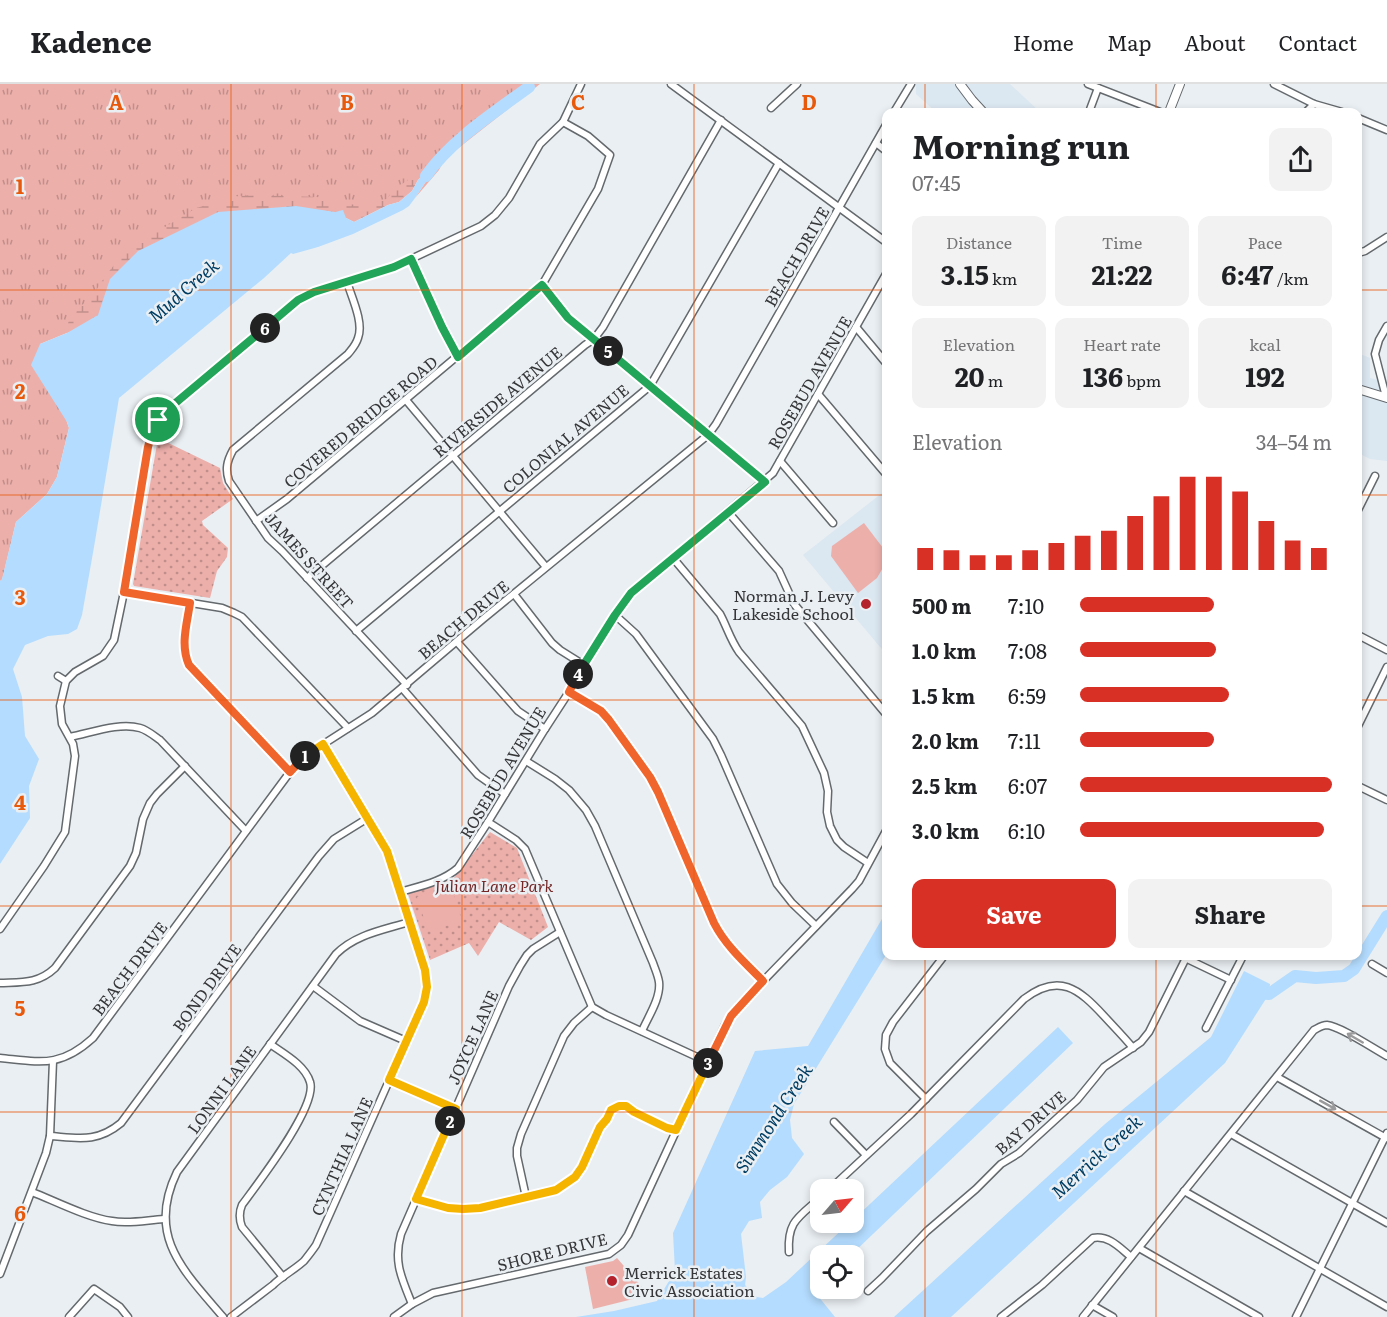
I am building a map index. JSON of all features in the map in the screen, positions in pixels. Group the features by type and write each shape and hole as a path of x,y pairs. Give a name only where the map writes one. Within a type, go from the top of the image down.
{"main road":[{"path":"960,84 979,108"},
{"path":"1171,108 1180,84"},
{"path":"1362,390 1386,397"}],"street":[{"path":"0,929 65,832 75,762 74,750 63,724 60,706 66,681 75,672 104,656 117,632 148,447 158,420 298,300 314,292 394,267 481,226 495,215 509,198 540,144 563,122 581,84"},
{"path":"671,84 882,239"},
{"path":"771,108 798,84"},
{"path":"896,108 911,84"},
{"path":"1088,84 1150,108"},
{"path":"1274,84 1314,104 1328,108"},
{"path":"1090,108 1098,88"},
{"path":"1310,108 1314,104"},
{"name":"RIVERSIDE AVENUE","path":"306,578 594,339 721,120"},
{"path":"1362,120 1387,130"},
{"name":"COVERED BRIDGE ROAD","path":"256,521 287,500 542,285 598,189 610,155 588,136 563,122"},
{"name":"BEACH DRIVE","path":"0,1058 53,1061 80,1050 93,1038 302,758 372,713 708,435 882,132"},
{"path":"876,143 882,148"},
{"name":"COLONIAL AVENUE","path":"356,631 650,386 779,163"},
{"path":"1362,252 1387,237"},
{"path":"411,259 458,357"},
{"name":"ROSEBUD AVENUE","path":"400,892 440,880 453,873 463,862 569,692 584,664 631,593 773,473 882,281"},
{"name":"JAMES STREET","path":"347,282 360,324 360,336 356,345 233,450 226,468 229,481 270,541 356,631 478,775 505,794"},
{"path":"542,285 561,311 765,482"},
{"path":"1386,397 1375,354 1379,340 1387,326"},
{"path":"856,327 882,358"},
{"path":"818,394 882,469"},
{"path":"406,400 546,567"},
{"path":"780,461 833,523"},
{"path":"1362,502 1375,476"},
{"path":"728,512 779,571 794,604 882,709"},
{"path":"673,558 720,614 730,639 739,652 802,726 824,773 828,791 827,812 830,826 837,840 844,847 868,863"},
{"path":"124,592 234,612 294,670 348,728"},
{"path":"514,594 552,643 584,664"},
{"path":"190,603 184,644 185,656 189,665 290,772"},
{"path":"615,615 636,634 713,739 777,884 792,903 816,926"},
{"path":"1362,637 1387,650"},
{"path":"457,642 518,711 544,729"},
{"path":"1362,718 1387,667"},
{"path":"58,675 66,681"},
{"path":"569,692 601,711 650,777 721,936 763,981"},
{"path":"70,737 129,725 149,732 160,740 246,831"},
{"name":"CYNTHIA LANE","path":"231,1317 305,1259 316,1245 424,1002 427,987 425,970 387,851 323,744"},
{"path":"526,761 555,778 569,790 581,802 594,826 658,980 659,988 656,999 642,1031"},
{"path":"0,983 39,980 55,968 130,866 136,853 143,819 150,803 185,766"},
{"path":"1362,788 1387,801"},
{"name":"BOND DRIVE","path":"50,1136 96,1137 112,1131 121,1123 319,856 334,839 368,818"},
{"path":"488,822 516,840 525,849 592,1007 708,1062"},
{"name":"SHORE DRIVE","path":"394,1317 412,1304 434,1293 609,1254 621,1245 628,1235 731,1016 852,889 882,838"},
{"name":"LONNI LANE","path":"223,1317 179,1264 169,1243 164,1220 168,1195 177,1172 336,954 360,937 410,922"},
{"name":"JOYCE LANE","path":"412,1304 399,1271 397,1252 401,1234 509,986 533,949 560,932"},
{"path":"926,1099 890,1063 885,1049 886,1035 893,1022 941,960"},
{"name":"BAY DRIVE","path":"868,1291 927,1231 1077,1100 1104,1067 1141,1042 1149,1032 1182,960"},
{"path":"1189,960 1231,980"},
{"path":"1206,1028 1241,960"},
{"path":"1372,964 1387,973"},
{"path":"313,986 360,1021 406,1041"},
{"path":"841,1179 926,1099 1035,990 1065,986 1080,992 1133,1048"},
{"path":"526,1197 517,1156 521,1134 564,1036 574,1023 592,1007"},
{"path":"1083,1317 1314,1030 1322,1025 1330,1025 1387,1056"},
{"path":"270,1044 304,1070 309,1079 311,1093 278,1156 242,1205 240,1216 242,1227 283,1277"},
{"path":"0,1274 46,1153 50,1136 53,1061"},
{"path":"1276,1077 1386,1136 1296,1317"},
{"path":"389,1080 456,1109"},
{"path":"416,1199 448,1208 480,1208 556,1190 575,1177 600,1127 611,1110 619,1106 626,1106 667,1128 676,1130"},
{"path":"834,1122 866,1155"},
{"path":"1231,1134 1387,1223"},
{"path":"1184,1191 1387,1306"},
{"path":"32,1192 109,1221 164,1220"},
{"path":"789,1252 789,1235 792,1226 810,1208"},
{"path":"1001,1317 1042,1285 1093,1238 1108,1239 1131,1257"},
{"path":"1139,1248 1259,1317"},
{"path":"69,1317 94,1289 120,1307 129,1317"},
{"path":"1092,1305 1113,1317"}],"shaded area":[{"path":"916,84 1010,84 1036,108 932,108 916,94"},
{"path":"1362,355 1370,358 1370,378 1387,382 1387,461 1370,459 1362,455"},
{"name":"Norman J. Levy Lakeside School","path":"882,493 882,649 803,555"}],"green space":[{"path":"0,84 540,84 388,201 40,344 69,428 57,477 47,494 16,522 0,581"},
{"path":"446,156 439,170 415,198 433,171 434,164 418,180 412,191 399,202 354,222 346,218 343,210 335,212 296,206 110,279 98,315 67,333 68,323 73,315 95,292 128,248 152,231 165,227 196,208 228,197 252,195 317,197 344,204 362,205 387,199 393,190 434,158"},
{"path":"158,438 220,468 223,483 233,499 202,521 203,525 228,548 227,557 217,571 210,598 133,584"},
{"path":"864,523 882,547 882,569 877,578 858,593 831,556 832,546"},
{"name":"Julian Lane Park","path":"490,832 517,848 548,927 531,940 499,922 478,956 469,943 430,960 408,894 454,878"},
{"path":"451,886 462,921 428,931 417,897"},
{"name":"Merrick Estates Civic Association","path":"617,1258 649,1295 593,1309 585,1267 613,1261"}],"water":[{"path":"435,163 433,171 409,206 353,234 318,247 291,253 119,398 82,615 77,629 68,634 48,636 25,645 13,669 22,697 25,736 39,759 29,786 30,818 0,864 0,581 16,522 47,494 57,477 69,428 31,365 40,344 67,333 98,315 110,279 138,251 218,212 296,206 335,212 343,210 346,218 354,222 399,202 412,191 418,180"},
{"name":"Simmond Creek","path":"882,919 883,960 794,1104 790,1120 792,1138 804,1154 787,1177 770,1190 760,1202 762,1218 749,1221 741,1234 745,1285 757,1297 763,1298 786,1282 810,1260 810,1299 820,1299 835,1317 576,1317 657,1301 675,1271 673,1233 755,1051 808,1046"},
{"name":"Merrick Creek","path":"1244,971 1270,984 1269,994 1225,1063 951,1317 894,1317 1105,1124 1211,1037"},
{"path":"1058,1027 1073,1043 861,1245 826,1245 838,1233 864,1233 864,1210"}],"waterway":[{"name":"Mud Creek","path":"426,176 460,139 529,87"},
{"path":"1362,956 1387,916"},
{"path":"1255,993 1269,994 1295,976 1316,978 1344,976 1354,969 1360,960"}],"place":[{"name":"Norman J. Levy Lakeside School","path":"866,604"},
{"name":"Merrick Estates Civic Association","path":"612,1281"}],"route":[{"path":"411,259 458,357 542,285 568,318 765,482 631,593 584,664 569,692 601,711 650,777 721,936 763,981 739,1006 725,1025 676,1130 667,1128 626,1106 619,1106 611,1110 600,1127 575,1177 556,1190 480,1208 448,1208 416,1199 456,1109 389,1080 424,1002 427,981 387,851 323,744 302,758 290,772 189,665 185,656 184,644 190,603 124,592 148,447 158,420 302,297 394,267 411,259"}]}
